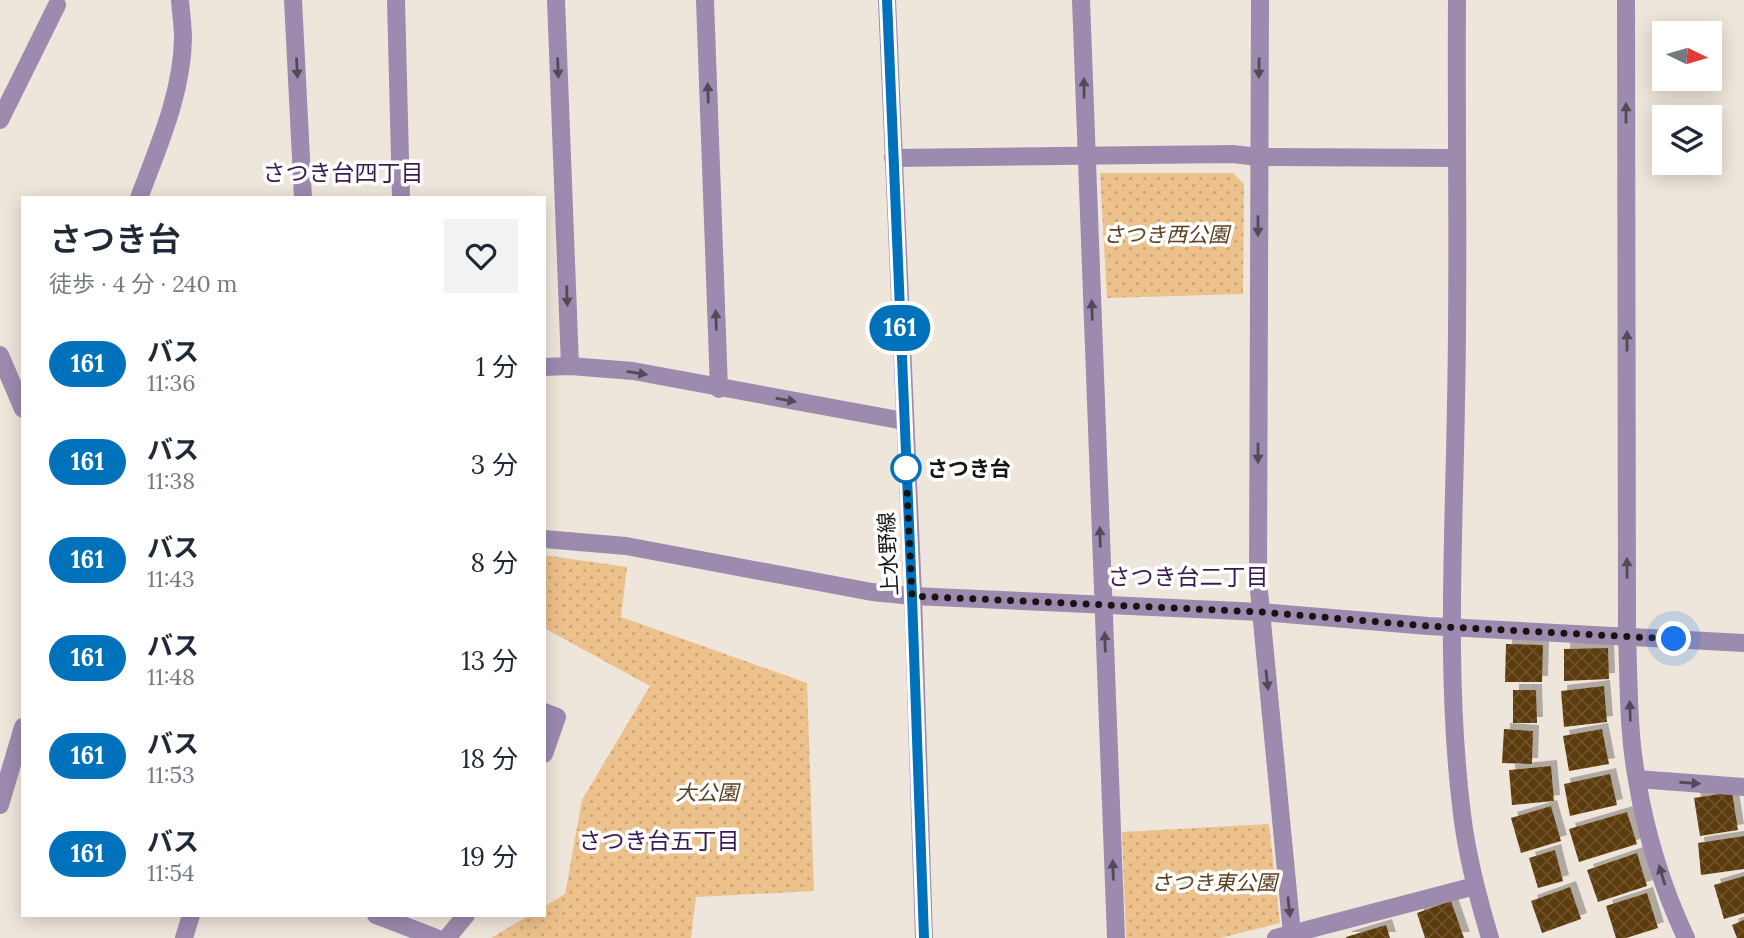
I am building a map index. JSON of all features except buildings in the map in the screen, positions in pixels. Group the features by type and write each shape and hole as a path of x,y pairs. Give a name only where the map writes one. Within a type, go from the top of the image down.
{"street":[{"path":"140,196 170,114 177,80 183,40 180,0"},
{"path":"293,0 303,196"},
{"path":"396,0 401,196"},
{"path":"556,0 570,366"},
{"path":"705,0 719,389"},
{"name":"上水野線","path":"887,0 924,938"},
{"path":"1082,0 1116,938"},
{"path":"1260,0 1258,580 1284,936 1475,886"},
{"path":"1457,0 1457,394 1452,626 1462,815 1475,886 1490,938"},
{"path":"1626,0 1627,636 1631,728 1637,779 1648,830 1671,905 1686,938"},
{"path":"0,121 57,5"},
{"path":"893,159 1233,154 1258,157 1455,158"},
{"path":"0,355 21,404"},
{"path":"546,367 633,371 904,421"},
{"path":"546,539 626,546 872,592 912,596 1261,612 1744,643"},
{"path":"546,713 557,717 546,748"},
{"path":"0,805 15,784 6,756 21,730"},
{"path":"1637,779 1744,787"},
{"path":"184,938 190,917"},
{"path":"381,917 436,938"},
{"path":"447,938 464,917"}],"green space":[{"name":"さつき西公園","path":"1100,173 1233,173 1244,184 1243,294 1107,298"},
{"name":"大公園","path":"546,555 627,567 621,617 807,683 814,891 696,897 691,938 491,938 527,917 546,917 546,906 565,894 582,800 650,686 546,629"},
{"name":"さつき東公園","path":"1269,824 1280,923 1220,938 1126,938 1122,832"}],"bus line":[{"name":"161","path":"887,0 924,938"}],"place":[{"name":"さつき台","path":"906,468"}],"district":[{"name":"さつき台四丁目","path":"343,172"},
{"name":"さつき台二丁目","path":"1188,576"},
{"name":"さつき台五丁目","path":"659,840"}],"route":[{"path":"906,468 912,596 1261,612 1428,626 1674,639"}]}
